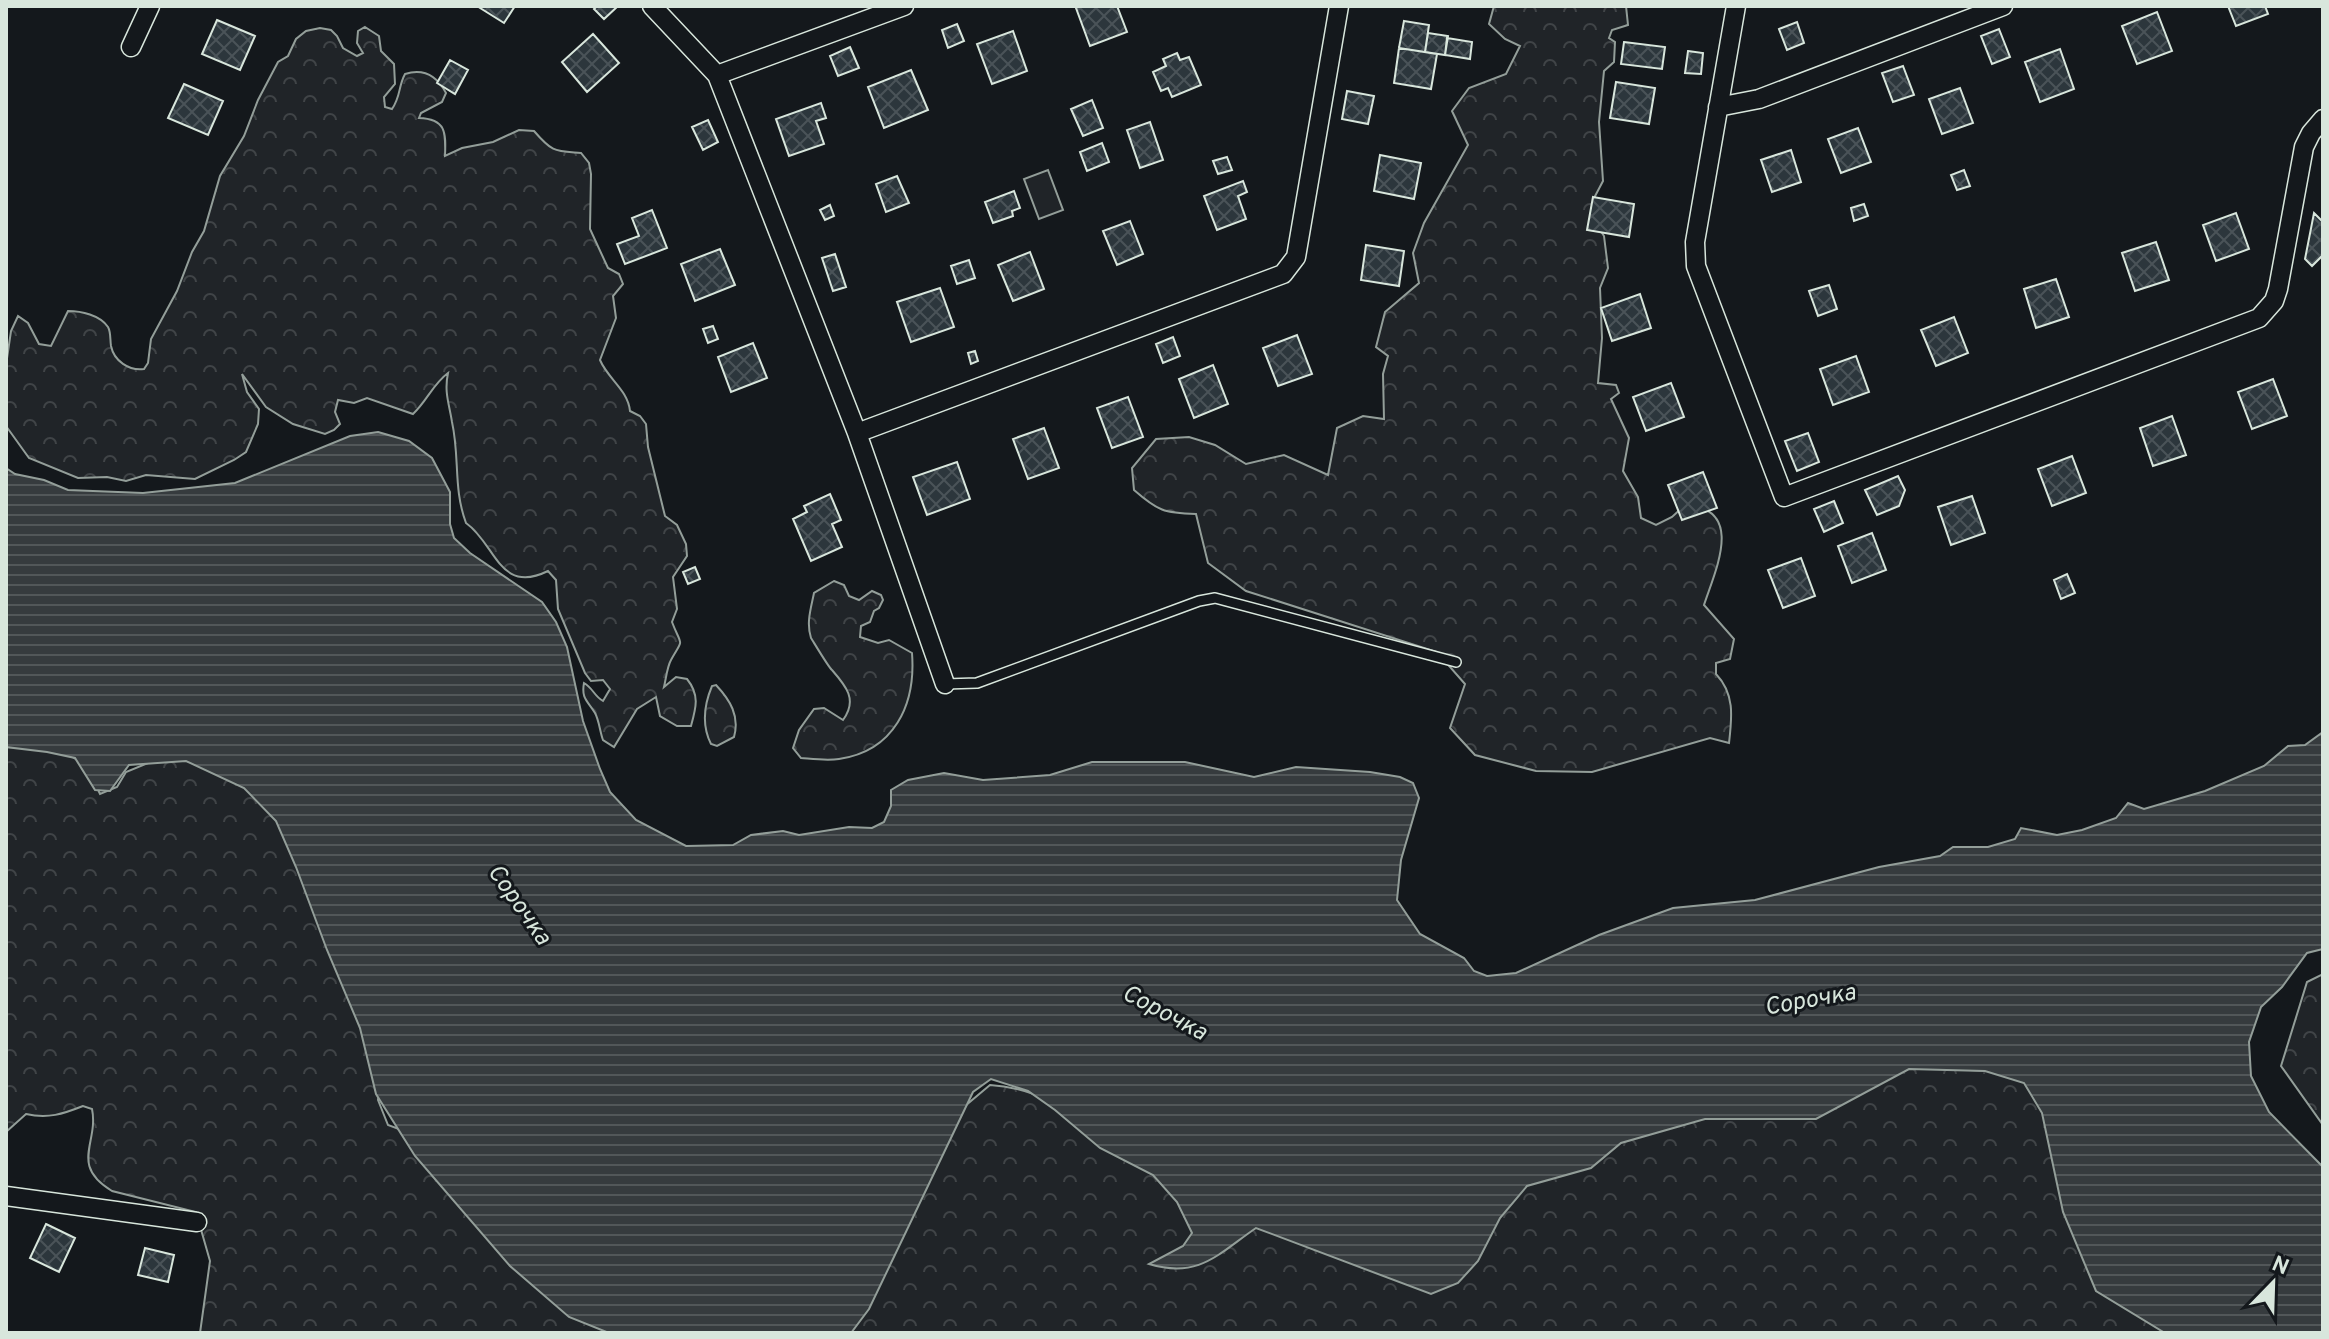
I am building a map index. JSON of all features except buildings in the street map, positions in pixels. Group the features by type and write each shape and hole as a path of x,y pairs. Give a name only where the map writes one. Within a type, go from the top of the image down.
{"street":[{"path":"131,47 150,6"},
{"path":"652,6 717,75 857,433 945,684"},
{"path":"717,75 904,6"},
{"path":"857,433 1283,274 1296,257 1339,6"},
{"path":"1736,6 1695,242 1696,266 1784,497 2259,318 2274,301 2278,289 2304,147 2323,119"},
{"path":"1718,107 1759,99 2003,6"},
{"path":"6,1196 197,1222"}],"lane":[{"path":"945,684 977,683 1199,601 1215,598 1456,662"}],"green space":[{"path":"1494,6 1626,6 1628,25 1612,30 1609,38 1615,42 1614,62 1604,71 1599,122 1603,181 1593,200 1595,222 1604,236 1608,268 1600,288 1602,338 1598,383 1616,385 1619,393 1611,399 1629,438 1623,471 1638,497 1641,518 1656,525 1672,517 1685,505 1704,509 1715,517 1721,529 1719,559 1704,605 1734,639 1730,659 1716,663 1716,674 1731,706 1729,743 1710,738 1592,772 1536,771 1475,755 1450,728 1465,684 1437,652 1246,591 1208,563 1196,514 1162,510 1134,490 1132,468 1156,439 1189,437 1215,445 1246,464 1284,455 1328,475 1337,428 1363,416 1384,419 1383,374 1388,356 1376,347 1385,312 1419,283 1413,253 1424,223 1468,145 1452,111 1469,88 1506,74 1520,46 1505,39 1489,24"},
{"path":"365,27 379,36 381,51 394,64 395,84 384,97 385,107 392,109 405,74 412,72 434,78 446,93 442,102 421,113 419,118 435,121 442,128 445,156 462,148 493,142 519,130 534,131 555,150 581,153 589,163 590,229 608,268 619,274 623,284 613,296 616,318 600,360 626,397 630,411 640,416 646,424 648,447 665,516 677,525 686,544 687,556 673,577 677,609 672,622 680,642 664,687 676,677 687,679 696,702 691,726 677,726 660,716 656,697 637,709 614,747 603,740 583,688 584,683 603,701 610,689 603,680 591,681 585,673 558,609 556,580 548,571 532,577 519,577 508,572 466,523 459,498 454,435 447,398 448,373 413,414 367,398 354,403 338,400 335,412 340,424 325,434 293,424 266,407 242,374 247,392 259,409 258,424 246,452 195,479 146,475 126,481 107,477 78,478 29,458 6,426 6,365 11,331 18,316 28,323 39,344 51,346 68,311 95,317 108,327 111,346 119,360 128,367 144,369 148,363 151,339 204,231 220,176 244,136 278,62 288,56 296,39 306,31 320,28 331,30 343,48 357,56 363,53 357,43 358,31"},
{"path":"1048,170 1063,210 1039,219 1024,179"},
{"path":"834,581 844,585 849,596 859,600 872,591 881,595 883,600 870,622 861,626 860,637 878,643 889,640 912,653 910,690 898,722 874,746 839,759 801,758 793,748 799,730 814,709 824,708 843,720 850,706 846,688 811,638 809,627 814,593"},
{"path":"716,685 729,703 736,722 734,737 717,746 711,744 705,722 707,700 712,686"},
{"path":"6,736 63,751 87,766 100,794 117,787 126,772 170,754 212,761 285,819 382,1072 378,1100 388,1125 407,1132 621,1333 200,1333 210,1261 196,1212 112,1191 99,1181 92,1172 88,1153 92,1109 83,1106 55,1115 26,1114 6,1132"},
{"path":"2323,974 2323,1125 2281,1066 2307,982"},
{"path":"1877,1067 2030,1072 2189,1333 838,1333 946,1122 990,1085 1021,1090 1083,1118 1141,1161 1217,1229 1501,1175"}],"water":[{"name":"Сорочка","path":"378,432 409,441 432,458 450,492 450,524 454,538 470,553 542,602 556,622 567,647 583,721 610,792 636,820 686,846 733,845 751,835 783,831 799,835 849,827 872,828 884,822 891,806 891,790 908,780 944,773 983,780 1050,775 1092,762 1185,762 1254,777 1296,767 1370,772 1400,777 1413,783 1419,798 1401,860 1397,900 1420,934 1464,958 1474,971 1487,976 1516,973 1599,935 1673,908 1755,900 1879,867 1940,856 1953,847 1988,847 2015,839 2021,828 2057,835 2082,830 2116,818 2128,803 2144,809 2205,791 2264,766 2288,746 2305,745 2323,732 2323,949 2307,953 2282,987 2261,1007 2249,1042 2251,1076 2269,1112 2323,1167 2323,1333 2165,1333 2096,1291 2063,1212 2042,1113 2024,1083 1985,1071 1909,1069 1816,1119 1705,1119 1621,1143 1591,1168 1527,1186 1500,1218 1478,1261 1458,1283 1431,1294 1256,1228 1219,1255 1195,1266 1166,1268 1149,1264 1183,1246 1192,1233 1177,1202 1153,1175 1100,1148 1028,1091 991,1079 973,1092 869,1309 851,1333 609,1333 569,1317 510,1266 415,1156 376,1094 360,1028 296,867 276,821 244,788 186,761 129,765 110,791 95,790 75,758 6,747 6,468 15,474 44,480 68,490 143,493 235,483 350,436"}]}
